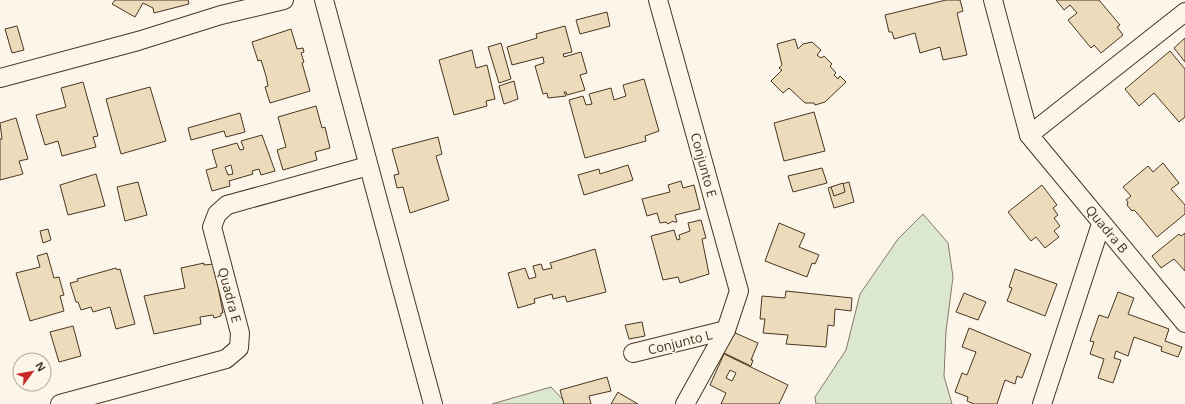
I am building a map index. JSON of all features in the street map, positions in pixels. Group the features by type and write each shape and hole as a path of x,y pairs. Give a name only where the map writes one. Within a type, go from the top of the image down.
{"street":[{"path":"0,78 138,41 219,8 284,0"},
{"path":"324,0 433,404"},
{"name":"Conjunto E","path":"658,0 739,291 726,330 685,404"},
{"name":"Quadra B","path":"993,0 1029,135 1101,224 1185,323"},
{"path":"1029,135 1185,12"},
{"name":"Quadra E","path":"60,404 226,359 239,348 240,333 212,227 217,214 227,205 368,166"},
{"path":"1042,404 1101,224"},
{"name":"Conjunto L","path":"633,353 726,330"}],"green space":[{"path":"923,214 948,243 953,277 946,331 944,376 952,404 816,404 815,397 846,350 860,294 898,239"},
{"path":"551,387 567,404 492,404"}],"building":[{"path":"115,0 188,0 189,4 154,13 153,8 143,3 135,17 112,4"},
{"path":"946,0 960,0 963,11 957,13 967,55 943,60 940,47 920,53 915,33 894,39 892,32 889,32 885,15"},
{"path":"1056,0 1099,0 1120,25 1117,27 1123,35 1101,53 1094,45 1091,48 1068,20 1077,13 1070,5 1064,10"},
{"path":"607,12 610,26 580,34 576,20"},
{"path":"17,26 24,50 12,53 5,29"},
{"path":"565,26 572,52 563,54 564,57 581,52 587,73 580,75 585,90 567,95 566,92 564,92 566,96 548,98 547,93 543,94 535,66 544,63 543,57 512,65 507,47 537,38 536,34"},
{"path":"291,29 297,49 303,48 304,52 301,53 304,62 302,63 310,91 270,103 265,87 268,86 266,76 261,60 258,61 252,42"},
{"path":"1185,38 1185,62 1174,48"},
{"path":"795,39 798,49 803,44 812,42 821,50 817,55 821,58 824,56 832,64 830,66 836,73 834,75 838,79 840,76 846,82 825,102 815,105 814,103 805,103 789,88 783,93 771,81 782,70 779,68 782,65 777,44"},
{"path":"501,43 511,79 499,83 488,47"},
{"path":"472,50 476,68 487,65 495,99 486,101 487,106 454,115 439,60"},
{"path":"1170,51 1185,69 1185,117 1179,122 1154,93 1139,106 1125,89"},
{"path":"644,79 659,131 645,136 646,141 585,158 569,100 583,96 586,105 592,104 589,94 611,88 614,100 626,96 623,85"},
{"path":"514,81 518,99 504,104 499,86"},
{"path":"83,82 98,136 93,137 96,147 62,156 58,141 45,145 36,115 66,107 61,88"},
{"path":"150,87 166,141 121,154 106,99"},
{"path":"316,106 322,128 325,127 330,148 315,152 317,160 283,170 277,150 286,147 278,117"},
{"path":"814,112 825,151 784,161 774,123"},
{"path":"240,113 245,132 226,137 224,131 191,140 188,128"},
{"path":"16,118 28,159 19,161 23,174 0,180 0,139 2,139 0,123"},
{"path":"262,135 275,171 261,175 259,169 252,171 253,174 229,181 230,186 212,191 206,170 217,167 212,150 237,143 240,150 244,149 241,141","holes":["231,165 233,174 228,175 225,167"]},
{"path":"438,137 442,154 436,156 449,200 410,213 403,187 397,188 394,175 399,174 392,149"},
{"path":"1163,163 1179,183 1171,189 1185,205 1185,214 1157,237 1137,213 1134,210 1132,211 1127,205 1128,202 1126,200 1131,196 1123,187 1148,166 1153,172"},
{"path":"628,165 633,180 584,195 578,175 599,169 600,174"},
{"path":"822,168 827,183 793,192 788,176"},
{"path":"96,174 105,206 68,215 60,185"},
{"path":"681,181 683,188 694,185 700,209 675,215 677,222 673,221 668,224 666,222 660,223 657,213 647,216 642,199 670,192 668,185"},
{"path":"138,182 147,215 125,221 117,187"},
{"path":"849,182 854,202 834,208 828,188"},
{"path":"843,183 845,192 834,196 831,187"},
{"path":"1042,185 1057,205 1053,208 1058,215 1054,218 1060,226 1054,231 1059,237 1045,248 1036,237 1031,241 1008,212"},
{"path":"701,220 706,238 702,239 709,274 680,283 678,277 663,280 651,236 674,230 677,240 680,239 679,235 690,231 688,223"},
{"path":"779,223 805,234 799,247 819,255 815,264 812,263 807,277 765,261"},
{"path":"48,229 51,240 43,243 40,231"},
{"path":"1185,233 1185,271 1174,259 1161,268 1152,256 1179,234 1181,236"},
{"path":"595,249 606,292 567,302 565,296 553,299 552,294 534,299 535,303 518,308 508,273 525,268 529,279 536,277 533,266 541,264 543,270 552,268 550,263"},
{"path":"47,253 54,278 59,277 64,295 60,296 64,311 30,321 16,273 40,267 37,256"},
{"path":"204,263 204,265 214,264 223,313 221,313 221,316 214,318 213,315 200,317 201,324 154,334 144,296 185,288 181,268"},
{"path":"116,268 117,270 120,269 135,324 116,329 110,307 93,312 91,307 81,310 78,302 76,302 70,283 78,281 77,279"},
{"path":"1015,269 1057,284 1045,316 1007,301 1012,288 1009,287"},
{"path":"786,291 852,298 851,311 835,309 834,326 828,325 826,347 786,344 788,335 763,333 765,319 760,319 762,296 785,298"},
{"path":"1118,292 1134,298 1128,314 1169,329 1165,341 1182,347 1178,357 1161,351 1162,347 1134,337 1128,356 1116,351 1114,358 1121,360 1113,383 1098,378 1104,359 1090,354 1094,342 1090,341 1099,315 1108,318"},
{"path":"964,293 986,302 978,320 956,312"},
{"path":"642,322 645,336 629,339 625,325"},
{"path":"73,326 81,356 59,362 50,332"},
{"path":"969,328 1031,354 1022,378 1017,376 1015,384 1005,380 997,404 974,404 967,401 968,397 955,392 962,373 967,375 976,352 962,347"},
{"path":"733,332 758,343 751,360 753,360 751,366 724,353"},
{"path":"724,354 788,385 779,404 721,404 726,393 710,385","holes":["730,370 736,373 732,381 726,378"]},
{"path":"607,377 611,391 589,396 591,404 564,404 560,390"},
{"path":"618,392 619,393 638,404 611,404"}]}
